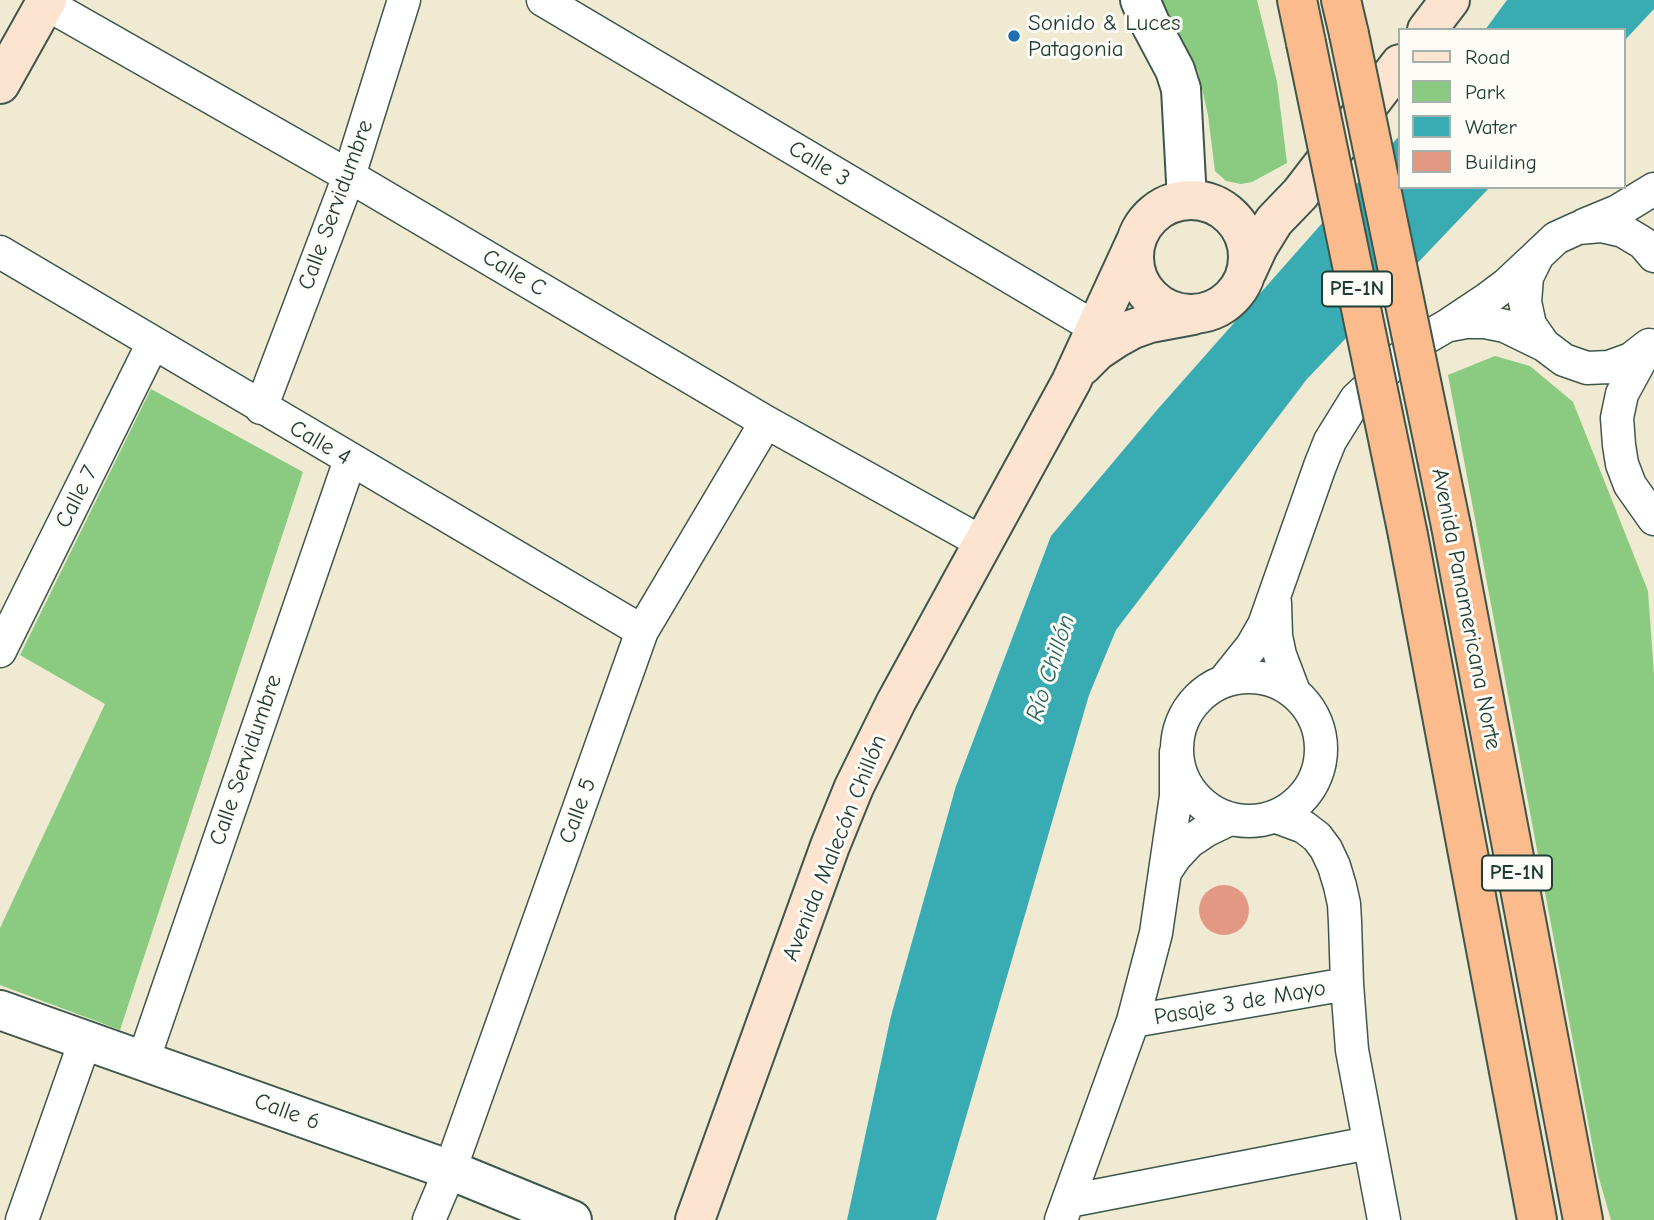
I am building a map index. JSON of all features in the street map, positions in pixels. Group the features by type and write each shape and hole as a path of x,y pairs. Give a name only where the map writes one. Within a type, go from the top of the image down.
{"highway":[{"name":"Avenida Panamericana Norte","path":"1297,0 1408,535 1537,1220"},
{"name":"Avenida Panamericana Norte","path":"1345,17 1451,526 1583,1220"}],"main road":[{"path":"1429,28 1450,0"},
{"path":"0,84 46,2"},
{"path":"1300,194 1264,204 1230,205 1196,201 1170,204 1154,214 1142,227 1135,243 1133,261 1138,279 1147,294 1161,306 1177,313 1196,314 1213,310 1228,300 1240,287 1258,247 1274,221 1300,194 1398,67"},
{"path":"1196,201 1222,208 1235,220 1245,235 1249,253 1247,271"},
{"name":"Avenida Malecón Chillón","path":"695,1220 830,846 854,787 896,702 1071,382 1135,243"},
{"name":"Avenida Malecón Chillón","path":"1071,382 1083,364 1115,339 1150,323 1196,314"}],"street":[{"name":"Calle Servidumbre","path":"261,408 349,176 404,0"},
{"name":"Calle 3","path":"543,0 1096,328"},
{"path":"1140,0 1175,70 1181,89 1196,201"},
{"name":"Calle C","path":"46,2 349,176 766,422 983,543"},
{"path":"1224,681 1252,646 1264,625 1330,441 1356,399 1424,339 1507,285 1556,238 1618,211 1654,189"},
{"path":"1578,228 1601,226 1623,231 1643,243 1654,256"},
{"name":"Calle 4","path":"0,253 642,631"},
{"path":"1538,256 1527,277 1525,302 1530,325 1544,345"},
{"path":"1448,325 1485,322 1505,326 1544,345 1563,360 1587,368 1609,367 1631,359 1651,342"},
{"path":"1651,342 1622,394 1617,418 1622,464 1630,485 1654,519"},
{"name":"Calle 7","path":"0,651 153,343"},
{"name":"Calle 5","path":"429,1220 450,1170 642,631 766,422"},
{"name":"Calle Servidumbre","path":"143,1061 350,460"},
{"path":"1278,584 1275,607 1276,636 1294,692"},
{"path":"1065,1211 1133,1021 1156,933 1170,842 1175,796 1177,752 1179,730 1189,709 1204,692 1224,681 1247,676 1272,680 1294,692 1311,710 1321,734 1322,759 1315,783 1299,803 1277,817 1252,822 1230,819 1209,810 1192,794 1181,774 1177,752"},
{"path":"1277,817 1304,827 1317,836 1334,866 1340,886 1344,904 1352,1050 1384,1220"},
{"path":"1164,873 1189,842 1230,819"},
{"name":"Pasaje 3 de Mayo","path":"1133,1021 1347,984"},
{"name":"Calle 6","path":"0,1010 450,1170 572,1220"},
{"path":"22,1220 85,1041"},
{"path":"1065,1211 1369,1143"}],"green space":[{"path":"1156,0 1257,0 1277,82 1287,163 1252,182 1241,184 1226,181 1215,171 1208,115 1198,71 1174,35"},
{"path":"1495,356 1530,366 1573,402 1648,591 1654,675 1654,1220 1611,1220 1598,1175 1448,375"},
{"path":"151,389 303,472 120,1030 0,985 0,928 105,704 20,655"}],"water":[{"path":"1507,0 1654,0 1654,9 1626,39 1626,28 1486,28"},
{"name":"Río Chillón","path":"1398,137 1398,189 1488,189 1307,379 1116,630 1089,695 936,1220 847,1220 891,1016 956,786 1051,536 1157,410"}],"building":[{"path":"1224,885 1242,892 1249,910 1242,928 1224,935 1206,928 1199,910 1206,892"}],"place":[{"name":"Sonido & Luces Patagonia","path":"1014,36"}]}
